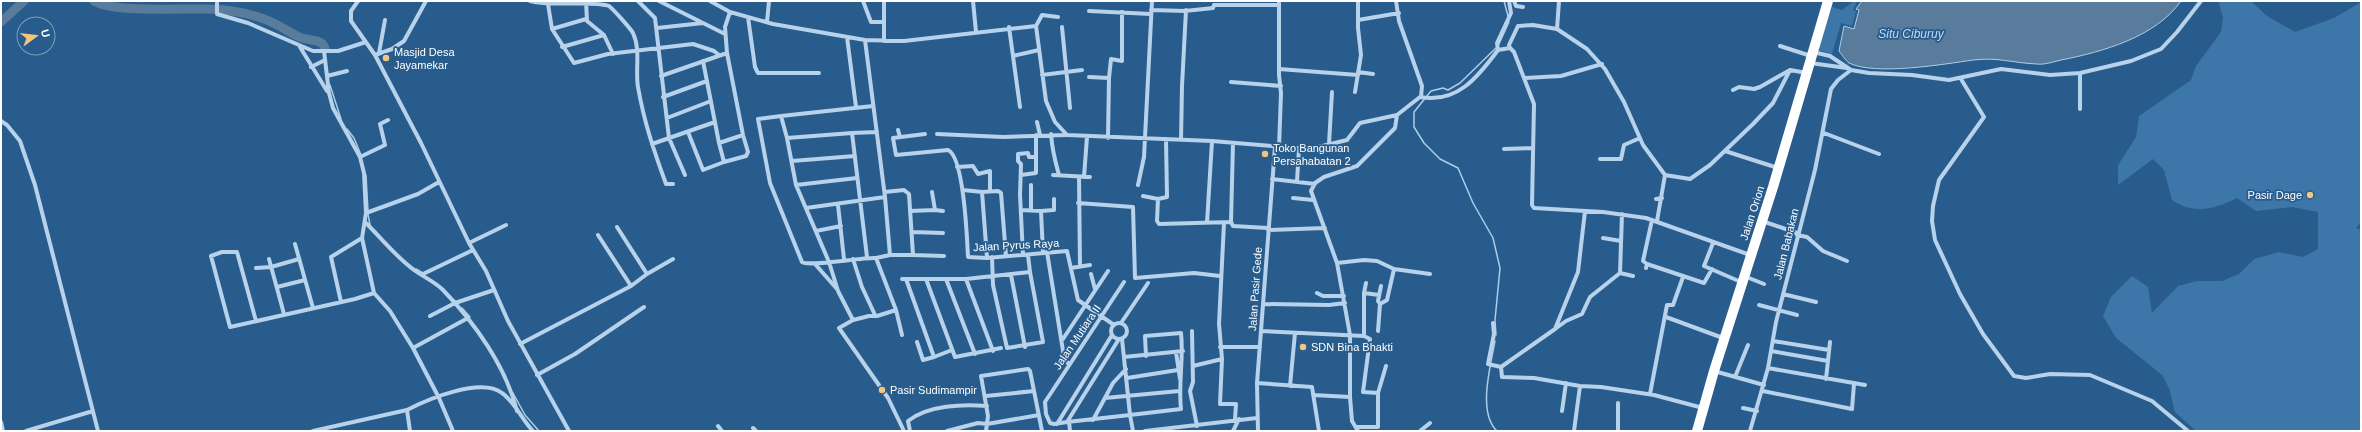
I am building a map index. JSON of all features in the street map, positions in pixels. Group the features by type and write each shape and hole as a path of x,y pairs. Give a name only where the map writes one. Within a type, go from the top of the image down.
{"highway":[{"name":"Jalan Orion","path":"1697,431 1714,370 1779,168 1828,1"}],"street":[{"path":"358,1 351,11 350,16 366,42 377,54 520,344 569,431"},
{"path":"377,54 392,49 404,41 426,1"},
{"path":"530,1 548,4 586,2 609,3 633,32 637,51 637,79 643,120 666,184 673,184"},
{"path":"638,1 654,17 657,28 660,76 669,138 685,175"},
{"path":"659,1 725,34"},
{"path":"710,1 730,12 767,22 847,38 865,40 904,41 1036,26"},
{"path":"767,22 769,1"},
{"path":"863,1 871,22 884,22"},
{"path":"884,1 884,40"},
{"path":"973,1 976,32"},
{"path":"1138,185 1143,168 1152,1"},
{"path":"1355,92 1361,49 1358,1"},
{"path":"1396,1 1399,21 1426,98"},
{"path":"1498,50 1496,43 1511,13 1509,1"},
{"path":"1514,1 1516,6 1523,7"},
{"path":"1557,29 1559,1"},
{"path":"1780,46 1810,61 1869,73 1912,75 1949,80 1960,79 1983,71 2001,69 2050,75 2080,73 2131,61 2161,49 2178,32 2201,1"},
{"path":"586,2 586,19 588,24 604,35 613,54"},
{"path":"217,3 217,14 248,23 271,32 300,47 324,51 338,51 366,42"},
{"path":"1089,11 1151,12 1212,8 1214,5 1279,3"},
{"name":"Jalan Pasir Gede","path":"1258,431 1257,383 1262,304 1272,179 1277,148 1281,86 1279,69 1279,3"},
{"path":"548,4 552,29 562,47 574,63 613,54 658,50 693,44 714,51 719,55"},
{"path":"1181,140 1186,10"},
{"path":"688,132 702,170 748,154 727,53 725,34 726,20 730,12"},
{"path":"1108,138 1109,78 1111,59 1122,61 1122,12"},
{"path":"1358,20 1399,13"},
{"path":"1058,17 1042,15 1036,26 1042,75 1048,107 1058,127 1067,135"},
{"path":"748,17 755,67 758,73 819,72"},
{"path":"552,29 586,19"},
{"path":"377,54 385,20"},
{"path":"657,28 703,23"},
{"path":"1751,256 1655,221 1622,214 1537,209 1532,205 1534,104 1514,52 1509,45 1518,26 1533,25 1557,29 1587,49 1602,64 1615,85 1640,138 1655,164 1665,175 1690,178 1695,177 1725,151 1773,103 1790,70"},
{"path":"1062,27 1065,73 1070,108"},
{"path":"1009,28 1020,107"},
{"path":"562,47 604,35"},
{"path":"847,38 856,107"},
{"path":"865,40 885,192 890,256"},
{"path":"300,47 311,68 329,93"},
{"path":"938,134 1003,137 1051,134 1108,138 1212,141 1277,148 1319,148 1347,140 1360,123 1397,115 1416,99 1453,95 1476,77 1498,50 1510,48"},
{"path":"1014,56 1039,50"},
{"path":"324,51 329,93 339,122 360,157 366,188 366,223 362,238 374,293 390,311 413,348 439,398 453,431"},
{"path":"660,76 727,53"},
{"path":"1732,90 1760,87 1790,70 1810,61 1830,56 1850,69"},
{"path":"311,68 325,60"},
{"path":"703,61 724,162"},
{"path":"1525,78 1561,76 1602,64"},
{"path":"1279,69 1373,74"},
{"name":"Jalan Babakan","path":"1750,431 1763,391 1762,384 1768,368 1797,234 1824,133 1832,86 1850,69"},
{"path":"327,76 347,70"},
{"path":"1042,75 1082,70"},
{"path":"2080,73 2080,109"},
{"path":"1089,77 1109,78"},
{"path":"1960,79 1984,117 1939,180 1932,206 1932,221 1935,240 1942,257 1983,334 2014,376 2026,378 2056,374 2090,375 2152,401 2188,431"},
{"path":"663,97 707,80"},
{"path":"1231,82 1281,86"},
{"path":"1329,144 1332,92"},
{"path":"666,118 711,100"},
{"path":"873,106 758,119 770,183 802,262 814,264 867,257 876,258 913,255 944,256"},
{"path":"1386,366 1378,393 1377,429 1357,429 1352,421 1350,397 1350,335 1338,263 1313,200 1311,191 1315,184 1324,177 1357,166 1395,128 1397,115"},
{"path":"781,116 788,138 796,184 816,231 838,291 853,320"},
{"path":"360,157 383,146 385,141 380,124 388,120"},
{"path":"1,121 7,125 20,141 35,185 98,431"},
{"path":"652,144 715,122"},
{"path":"1021,175 1036,174 1038,135 1037,122"},
{"path":"898,130 900,137"},
{"path":"788,138 877,132"},
{"path":"852,133 867,257"},
{"path":"1824,133 1879,154"},
{"path":"925,134 892,139 896,155 948,150 954,155 963,190 982,192 998,190 1001,194 1006,256"},
{"path":"1051,134 1052,150 1055,154 1059,176"},
{"path":"719,143 743,135"},
{"path":"1080,266 1078,203 1087,137"},
{"path":"1600,159 1622,159 1624,145 1640,138"},
{"path":"1143,196 1158,198 1166,197 1166,139"},
{"path":"1207,223 1212,141"},
{"path":"1233,143 1231,222 1233,226 1268,229 1325,228"},
{"path":"1504,149 1533,148"},
{"path":"1297,181 1299,149"},
{"path":"1725,151 1779,168"},
{"path":"992,257 993,276 1006,348 1025,346 1043,341 1026,255 1020,210 1021,175 1019,152 1028,153 1029,157 1036,157"},
{"path":"792,161 855,156"},
{"path":"957,168 973,166 978,174 990,171 990,191"},
{"path":"1665,175 1662,198 1643,262 1647,266 1704,284 1712,269"},
{"path":"1053,176 1090,177"},
{"path":"796,184 857,178"},
{"path":"1272,179 1315,184"},
{"path":"366,213 418,194 439,182"},
{"path":"1031,185 1031,210"},
{"name":"Jalan Pyrus Raya","path":"963,190 968,257 987,258 1067,251 1078,300 1084,306"},
{"path":"885,192 906,192 909,194 913,232 913,255"},
{"path":"932,192 935,210"},
{"path":"982,192 987,258"},
{"path":"806,208 838,205 885,197"},
{"path":"1158,198 1157,223 1231,222"},
{"path":"1293,198 1313,200"},
{"path":"1656,199 1662,198"},
{"path":"1020,210 1054,210 1054,199"},
{"path":"1078,203 1133,207 1135,278 1194,273 1220,276"},
{"path":"838,205 844,259"},
{"path":"910,210 943,211"},
{"path":"1041,211 1045,253 1063,339 1064,357 1069,365"},
{"path":"1555,329 1578,272 1585,211"},
{"path":"1501,367 1566,321 1582,314 1590,297 1620,273 1622,214"},
{"path":"1762,221 1807,237 1823,251 1847,261"},
{"path":"366,223 410,267 423,274 439,286 468,318 513,394 517,411"},
{"path":"1224,223 1220,276 1220,347 1222,359 1220,404 1236,404 1237,419 1233,431"},
{"path":"469,243 506,224"},
{"path":"816,231 840,226"},
{"path":"617,228 648,274"},
{"path":"913,232 943,233"},
{"path":"598,236 631,286"},
{"path":"341,302 331,257 362,238"},
{"path":"1603,238 1621,241"},
{"path":"1712,242 1704,266 1743,279 1764,284"},
{"path":"295,244 312,308"},
{"path":"423,274 473,250"},
{"path":"256,321 237,252 222,252 211,256 228,325 234,327 374,293"},
{"path":"876,258 896,310 902,335"},
{"path":"269,259 284,314"},
{"path":"256,268 271,267 299,259"},
{"path":"520,344 631,286 672,259"},
{"path":"853,259 862,287 875,315"},
{"path":"1338,263 1364,260 1377,261 1394,269 1430,274"},
{"path":"814,264 838,291"},
{"path":"1071,268 1090,265"},
{"path":"1380,304 1387,300 1394,269"},
{"path":"1063,339 1108,271"},
{"path":"934,357 904,279 966,279 1030,272"},
{"path":"1620,273 1633,276"},
{"path":"1011,274 1025,346"},
{"path":"1091,274 1095,289"},
{"path":"1650,394 1667,305 1673,306 1683,277"},
{"path":"926,279 956,358 1001,348"},
{"path":"946,279 975,354"},
{"path":"966,279 993,351"},
{"path":"277,287 305,280"},
{"name":"Jalan Mutiara II","path":"1057,424 1052,424 1048,420 1046,402 1124,282"},
{"path":"1057,424 1112,335 1111,328 1114,325 1121,323 1148,283"},
{"path":"1364,336 1364,293 1366,283"},
{"path":"1378,331 1380,286"},
{"path":"430,316 455,303 494,290"},
{"path":"1317,293 1323,296 1344,296"},
{"path":"1364,293 1379,295"},
{"path":"1783,294 1816,302"},
{"path":"1262,304 1329,305 1345,303"},
{"path":"1759,305 1797,315"},
{"path":"1084,306 1102,315 1114,325"},
{"path":"537,375 575,354 644,307"},
{"path":"896,310 853,320 840,326 840,330 888,398 904,431"},
{"path":"1666,316 1724,338"},
{"path":"413,348 468,318"},
{"path":"1070,431 1068,421 1127,330 1121,323"},
{"path":"1493,323 1494,334 1490,364 1501,367"},
{"path":"1261,330 1364,336 1370,339 1363,392 1378,393"},
{"path":"1192,331 1193,382 1190,391 1197,426"},
{"path":"1057,424 1068,421 1093,420 1181,410 1179,391 1183,351 1181,332 1147,335 1144,338 1146,356"},
{"path":"1290,386 1295,333"},
{"path":"1112,335 1121,339"},
{"path":"1121,339 1133,431"},
{"path":"1773,341 1829,350"},
{"path":"917,342 923,360 952,350"},
{"path":"1826,379 1830,342"},
{"path":"1735,377 1748,345"},
{"path":"1220,347 1260,347"},
{"path":"1124,357 1146,356 1183,351"},
{"path":"1771,351 1828,361"},
{"path":"1176,352 1180,379"},
{"path":"1193,366 1222,359"},
{"path":"1501,367 1502,377 1534,378 1580,386 1601,387 1650,394 1703,408"},
{"path":"1768,368 1865,385"},
{"path":"986,431 987,406 982,375 1025,369 1030,371 1042,431"},
{"path":"1093,420 1113,383 1126,369"},
{"path":"1127,378 1178,370"},
{"path":"1714,370 1762,384"},
{"path":"1257,383 1312,387 1318,431"},
{"path":"1562,411 1566,383"},
{"path":"1763,391 1796,399 1852,409 1854,384"},
{"path":"1574,431 1580,386"},
{"path":"313,431 407,410 439,398 478,387 492,388 503,393 533,431"},
{"path":"986,396 1034,391"},
{"path":"1105,398 1179,391"},
{"path":"1313,395 1350,397"},
{"path":"1618,403 1618,431"},
{"path":"910,431 908,421 923,414 952,405 987,406"},
{"path":"1743,408 1756,411"},
{"path":"407,410 410,431"},
{"path":"26,431 93,412"},
{"path":"948,431 978,423 987,424 1039,415"},
{"path":"1144,431 1169,430 1237,419 1257,418"},
{"path":"1,422 3,431"},
{"path":"1420,431 1430,423"},
{"path":"718,426 722,431"}],"shaded area":[{"path":"1854,1 1857,1 1853,10 1856,11 1852,26 1841,23 1832,54 1817,50 1832,7 1842,10"},
{"path":"2220,1 2251,1 2267,16 2295,32 2334,18 2361,2 2361,222 2356,228 2361,230 2361,431 2196,431 2175,412 2169,388 2162,375 2116,338 2103,316 2111,297 2132,276 2148,287 2152,313 2178,286 2197,281 2222,281 2239,274 2254,259 2279,252 2303,257 2318,249 2318,212 2292,207 2256,211 2237,198 2221,205 2204,209 2188,208 2172,200 2164,170 2153,159 2118,185 2118,165 2136,137 2139,116 2191,80 2196,66 2221,32 2223,17 2219,4"}],"water":[{"name":"Situ Ciburuy","path":"1862,1 2181,1 2170,14 2143,33 2127,41 2077,57 2043,64 1982,59 1910,68 1875,69 1849,63 1839,51 1844,26 1854,29 1859,10 1856,9"}],"waterway":[{"path":"1,22 24,1"},
{"path":"94,1 104,5 132,9 214,9 243,13 268,21 299,37 318,41 324,45 325,49"},
{"path":"1504,1 1508,16"},
{"path":"1499,44 1509,22"},
{"path":"1496,335 1495,320 1500,268 1493,238 1473,203 1458,168 1440,159 1424,143 1414,127 1414,112 1431,91 1443,88 1448,90 1460,83 1497,47"},
{"path":"330,85 341,119"},
{"path":"347,129 354,138 361,155"},
{"path":"366,175 368,211"},
{"path":"368,214 370,225"},
{"path":"416,269 423,273"},
{"path":"462,308 470,317"},
{"path":"1495,341 1487,388 1487,401 1491,423 1497,431"},
{"path":"513,393 525,415 539,431"}],"place":[{"name":"Masjid Desa Jayamekar","path":"386,58"},
{"name":"Toko Bangunan Persahabatan 2","path":"1265,154"},
{"name":"Pasir Dage","path":"2310,195"},
{"name":"SDN Bina Bhakti","path":"1303,347"},
{"name":"Pasir Sudimampir","path":"882,390"}]}
